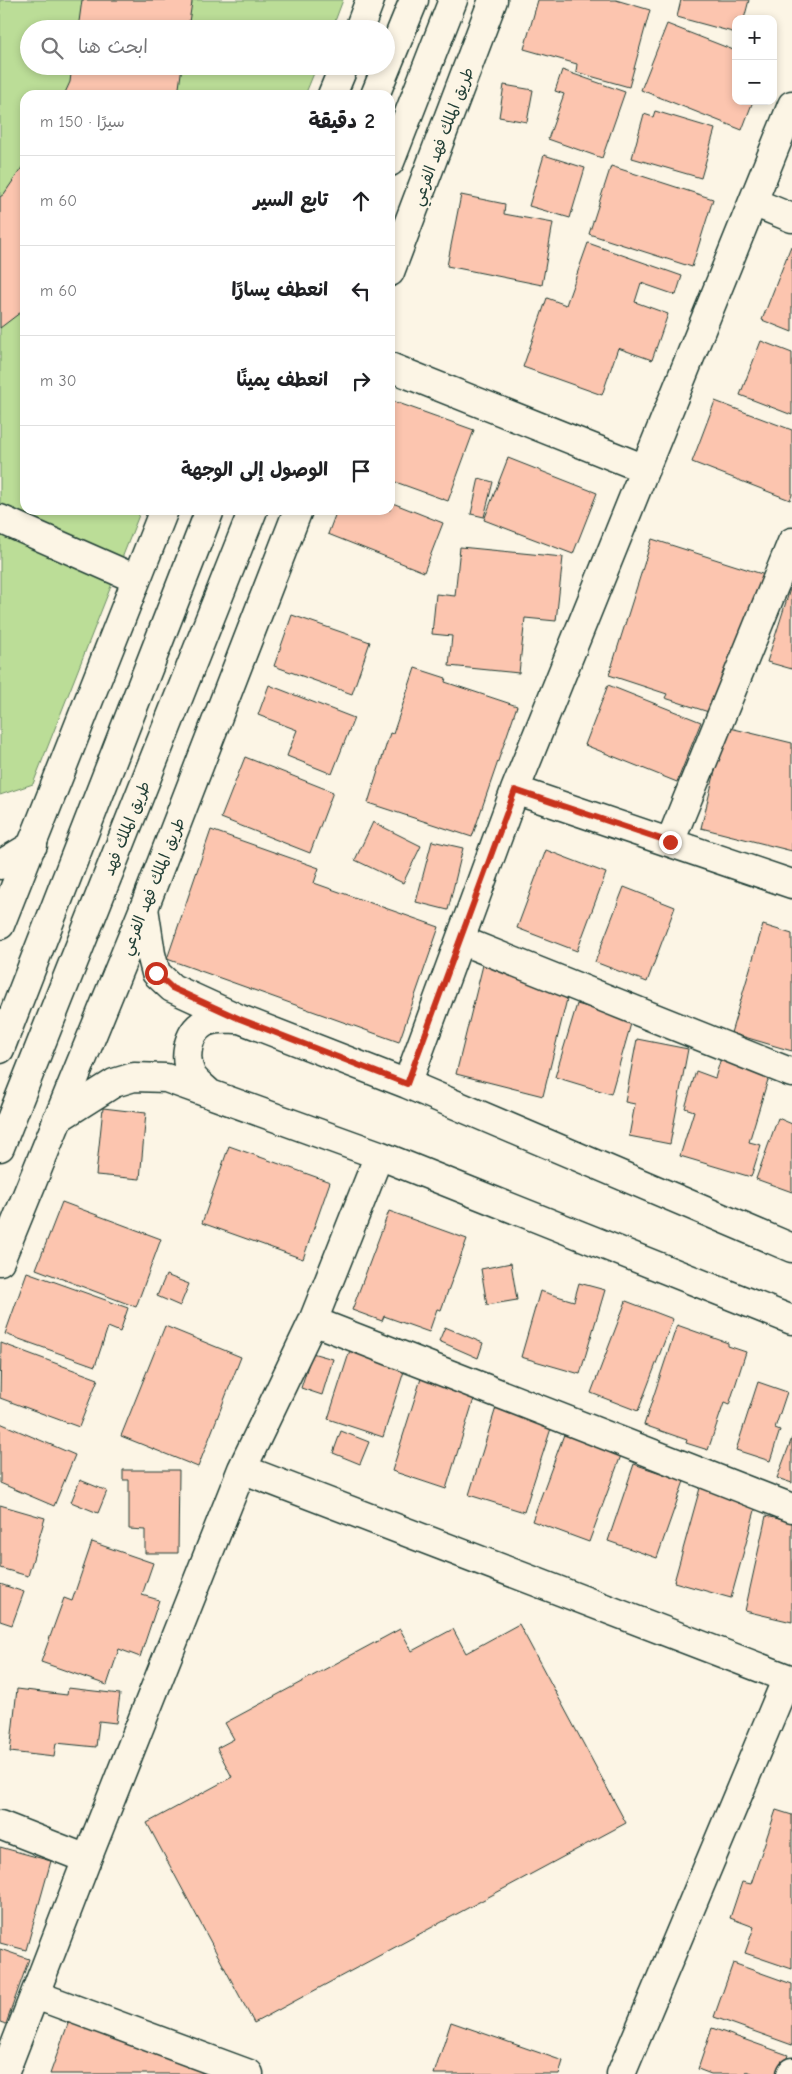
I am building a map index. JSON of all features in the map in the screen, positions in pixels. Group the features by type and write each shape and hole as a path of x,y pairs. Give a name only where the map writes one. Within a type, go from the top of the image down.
{"main road":[{"path":"362,20 370,0"},
{"path":"395,46 414,0"},
{"path":"395,149 453,0"},
{"name":"طريق الملك فهد الفرعي","path":"395,259 493,0"},
{"path":"334,90 340,75"},
{"path":"377,90 383,75"},
{"path":"407,1084 515,790 792,105"},
{"path":"753,202 792,218"},
{"path":"395,369 645,469"},
{"path":"0,925 162,515"},
{"path":"0,1049 208,515"},
{"name":"طريق الملك فهد","path":"0,1147 251,515"},
{"name":"طريق الملك فهد الفرعي","path":"0,1261 56,1119 144,908 296,515"},
{"path":"0,519 136,579"},
{"path":"670,842 792,542"},
{"path":"515,790 792,884"},
{"path":"0,865 33,845"},
{"path":"144,908 156,973 172,988 240,1019 407,1084 792,1248"},
{"path":"460,940 792,1072"},
{"path":"209,1093 192,1077 188,1063 188,1047 194,1032 204,1023 218,1019 240,1019"},
{"path":"56,1119 114,1082 134,1077 166,1078 379,1155 792,1320"},
{"path":"4,2074 242,1469 313,1321 379,1155"},
{"path":"313,1321 792,1508"},
{"path":"242,1469 789,1679 621,2074"},
{"path":"0,1825 87,1859"},
{"path":"36,1995 249,2074"}],"green space":[{"path":"0,0 343,0 335,20 20,20 20,75 313,75 307,90 20,90 20,515 139,515 33,784 0,795"}],"building":[{"path":"82,0 191,0 192,2 189,20 79,20"},
{"path":"538,0 616,0 650,10 629,87 576,72 577,64 524,49"},
{"path":"681,0 749,0 745,15 732,15 732,32 677,17"},
{"path":"667,24 732,49 732,105 751,105 742,130 641,90"},
{"path":"562,70 625,92 602,158 548,139 564,94 555,91"},
{"path":"71,75 181,75 179,90 66,90"},
{"path":"504,85 533,90 527,122 499,117"},
{"path":"655,111 715,129 701,178 632,158 644,114 653,117"},
{"path":"544,155 585,168 570,218 529,206"},
{"path":"611,166 713,199 692,267 589,234"},
{"path":"20,170 20,313 0,328 0,197"},
{"path":"461,195 505,204 504,214 553,223 542,285 447,266"},
{"path":"588,243 682,276 676,295 641,283 635,302 668,314 652,360 618,348 602,395 523,367 547,298 566,305"},
{"path":"792,247 792,332 762,320"},
{"path":"761,341 792,353 792,415 740,395"},
{"path":"715,401 792,430 792,495 790,500 692,462"},
{"path":"395,402 474,430 448,501 395,482"},
{"path":"508,458 597,493 573,554 484,520"},
{"path":"479,478 493,482 484,517 471,514"},
{"path":"395,504 443,523 424,572 328,534 335,515 395,515"},
{"path":"652,539 765,575 721,716 665,698 667,694 609,675"},
{"path":"460,547 563,557 556,621 525,618 519,673 449,666 452,636 432,634 436,594 455,596"},
{"path":"792,583 792,669 767,662"},
{"path":"292,615 370,642 352,694 274,666"},
{"path":"415,668 446,678 445,682 517,706 472,837 368,803 390,733 393,734"},
{"path":"269,685 354,718 332,774 287,756 297,730 258,715"},
{"path":"608,685 701,722 677,782 585,745"},
{"path":"726,727 792,743 792,851 701,828"},
{"path":"245,757 333,792 310,853 221,818"},
{"path":"373,822 421,846 403,883 355,860"},
{"path":"211,830 319,868 314,883 439,927 399,1042 167,959"},
{"path":"432,841 463,848 448,910 416,902"},
{"path":"546,850 606,873 577,951 517,928"},
{"path":"624,887 675,907 647,982 595,962"},
{"path":"763,925 792,934 792,1051 731,1033"},
{"path":"483,965 570,987 543,1096 456,1074"},
{"path":"577,1004 632,1020 611,1094 555,1077"},
{"path":"637,1039 688,1049 670,1144 629,1136 635,1104 625,1102"},
{"path":"721,1058 770,1073 749,1142 761,1145 751,1177 680,1156 694,1111 685,1108 696,1071 715,1078"},
{"path":"103,1108 146,1113 140,1179 96,1175"},
{"path":"778,1118 792,1124 792,1192 756,1179"},
{"path":"229,1146 330,1182 303,1259 202,1223"},
{"path":"62,1202 161,1239 136,1307 36,1269"},
{"path":"389,1211 467,1239 441,1310 437,1309 429,1332 384,1316 382,1321 352,1310"},
{"path":"511,1263 517,1300 487,1305 481,1269"},
{"path":"27,1272 128,1308 120,1332 108,1327 95,1366 5,1334"},
{"path":"166,1275 189,1284 180,1306 157,1296"},
{"path":"579,1283 605,1290 580,1374 521,1357 540,1291 574,1301"},
{"path":"626,1301 673,1319 638,1411 591,1393"},
{"path":"677,1325 728,1343 728,1346 746,1352 729,1405 724,1403 708,1450 686,1443 687,1440 644,1425"},
{"path":"165,1326 241,1357 198,1467 121,1436"},
{"path":"445,1327 483,1343 478,1358 439,1341"},
{"path":"1,1343 98,1379 79,1427 0,1398"},
{"path":"351,1347 406,1365 383,1437 328,1419"},
{"path":"312,1353 333,1359 322,1395 301,1388"},
{"path":"424,1369 478,1386 446,1489 392,1471"},
{"path":"758,1382 787,1392 775,1428 780,1430 770,1461 736,1450"},
{"path":"498,1401 554,1419 524,1512 469,1495"},
{"path":"0,1423 75,1455 54,1506 0,1483"},
{"path":"566,1429 623,1450 589,1542 532,1521"},
{"path":"341,1431 369,1442 360,1464 333,1453"},
{"path":"792,1438 792,1483 777,1478"},
{"path":"634,1464 684,1481 657,1558 608,1541"},
{"path":"123,1470 179,1470 178,1553 145,1553 145,1530 129,1529 129,1480 123,1480"},
{"path":"80,1480 107,1491 98,1513 71,1502"},
{"path":"700,1488 757,1503 731,1598 674,1582"},
{"path":"0,1505 45,1518 28,1576 0,1568"},
{"path":"766,1516 792,1522 792,1622 745,1611"},
{"path":"92,1542 153,1563 142,1595 159,1600 140,1657 119,1649 107,1685 41,1662 64,1598 72,1601"},
{"path":"0,1584 24,1592 12,1625 0,1621"},
{"path":"519,1624 626,1823 254,2023 147,1823 232,1777 217,1748 234,1739 225,1723 400,1629 412,1651 453,1629 466,1653"},
{"path":"68,1688 120,1694 116,1723 99,1721 96,1747 56,1743 54,1757 10,1752 17,1689 67,1695"},
{"path":"776,1810 792,1815 792,1969 745,1953 754,1927 730,1918 742,1882 751,1884"},
{"path":"0,1847 51,1861 26,1950 0,1943"},
{"path":"0,1949 29,1959 6,2024 0,2022"},
{"path":"733,1963 792,1984 792,2045 714,2017"},
{"path":"69,2021 209,2074 50,2074"},
{"path":"451,2022 563,2061 559,2074 434,2074"},
{"path":"712,2028 788,2055 781,2074 754,2074 747,2071 746,2074 711,2074 698,2069"}],"route":[{"path":"156,973 172,988 240,1019 407,1084 515,790 670,842"}]}
